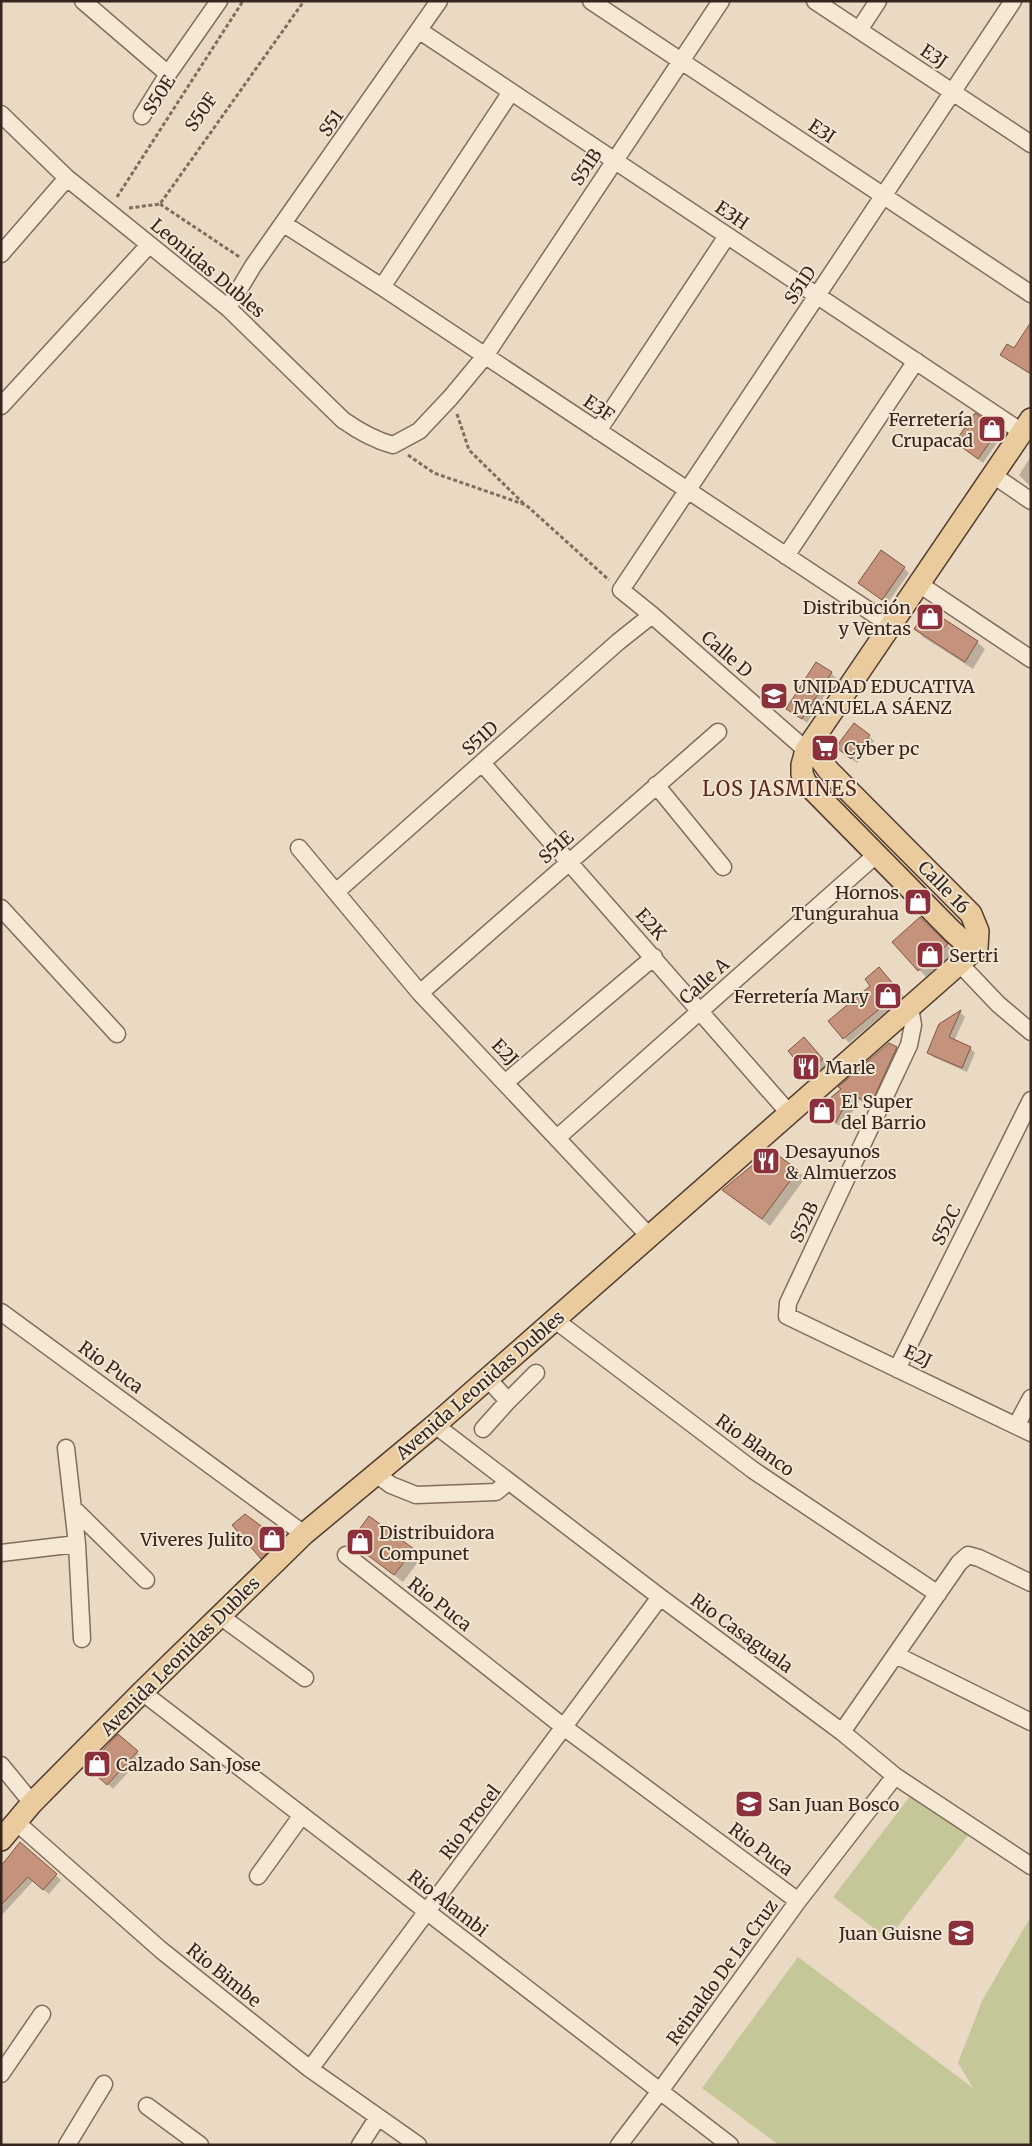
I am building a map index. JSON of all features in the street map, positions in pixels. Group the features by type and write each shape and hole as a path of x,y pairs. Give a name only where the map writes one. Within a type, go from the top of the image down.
{"main road":[{"path":"806,750 892,626 1026,425"},
{"name":"Calle 16","path":"806,750 815,752 829,771 971,914 978,931 977,948 963,941 806,783 802,774 802,765 806,750"},
{"name":"Avenida Leonidas Dubles","path":"1,1840 32,1804 142,1692 304,1534 435,1425 556,1320 788,1113 977,948"}],"street":[{"path":"83,1 168,74"},
{"path":"142,116 168,74 219,1"},
{"name":"S51","path":"228,308 253,266 440,1"},
{"name":"E3I","path":"591,1 1031,294"},
{"name":"S51B","path":"394,445 419,431 451,397 485,356 721,1"},
{"name":"E3J","path":"815,1 1031,144"},
{"path":"859,30 878,1"},
{"name":"S51D","path":"621,590 1013,1"},
{"name":"E3H","path":"420,31 916,361 1026,425"},
{"path":"382,287 511,92"},
{"name":"Leonidas Dubles","path":"1,114 67,178 228,308 343,420 362,434 376,441 394,445"},
{"path":"1,254 67,178"},
{"name":"E3F","path":"284,224 892,626"},
{"path":"598,431 727,236"},
{"path":"1,406 149,245"},
{"path":"786,556 916,361"},
{"path":"993,475 1031,501"},
{"path":"919,584 1031,659"},
{"name":"Calle D","path":"621,590 806,750"},
{"name":"S51D","path":"336,892 652,615"},
{"name":"S51E","path":"420,992 718,732"},
{"name":"E2K","path":"482,763 788,1113"},
{"path":"656,785 723,867"},
{"name":"E2J","path":"299,848 420,992 650,1236"},
{"name":"Calle A","path":"557,1138 877,854"},
{"path":"1,908 117,1034"},
{"path":"506,1082 654,958"},
{"path":"959,964 998,1004 1031,1032"},
{"name":"S52B","path":"787,1316 788,1302 909,1045 913,1025 910,1007"},
{"name":"S52C","path":"898,1369 1031,1100"},
{"name":"Rio Puca","path":"1,1312 304,1534"},
{"name":"E2J","path":"787,1316 1024,1429"},
{"name":"Rio Blanco","path":"556,1320 754,1470 938,1594"},
{"path":"483,1429 536,1373"},
{"path":"488,1379 508,1401"},
{"path":"1024,1429 1031,1398"},
{"name":"Rio Casaguala","path":"435,1425 660,1597 842,1732 896,1776 1031,1866"},
{"path":"66,1448 77,1544 82,1639"},
{"path":"376,1474 391,1485 416,1495 496,1492 502,1487 505,1480"},
{"path":"73,1508 146,1580"},
{"path":"1,1553 77,1544"},
{"name":"Rio Puca","path":"346,1555 565,1728 798,1901"},
{"path":"842,1732 959,1562 968,1555 979,1558 1031,1583"},
{"name":"Rio Procel","path":"310,2069 565,1728 660,1597"},
{"path":"220,1616 305,1678"},
{"path":"896,1655 1031,1722"},
{"name":"Rio Alambi","path":"142,1692 730,2145"},
{"path":"1,1765 32,1804"},
{"name":"Reinaldo De La Cruz","path":"619,2145 798,1901 896,1776"},
{"path":"258,1876 302,1815"},
{"name":"Rio Bimbe","path":"16,1822 161,1950 310,2069 418,2145"},
{"path":"1,2074 42,2014"},
{"path":"67,2145 104,2084"},
{"path":"147,2106 200,2145"},
{"path":"360,2145 378,2118"}],"path":[{"name":"S50E","path":"108,210 243,1"},
{"name":"S50F","path":"160,204 304,1"},
{"path":"108,210 160,204 253,266"},
{"path":"451,397 469,450 526,505 621,590"},
{"path":"394,445 434,473 526,505"}],"green space":[{"path":"914,1791 970,1833 888,1939 833,1897"},
{"path":"1031,1916 1031,2145 779,2145 702,2088 798,1957 973,2088 958,2063 982,2001"}],"building":[{"path":"1031,322 1031,374 1000,355 1007,344 1014,348"},
{"path":"975,413 999,429 978,459 955,442"},
{"path":"881,550 905,567 882,600 858,583"},
{"path":"933,612 978,641 965,662 914,629 923,615"},
{"path":"816,662 832,672 802,719 786,709"},
{"path":"854,723 870,735 851,759 837,748"},
{"path":"920,917 948,944 918,971 892,942"},
{"path":"879,967 900,992 843,1039 828,1021 870,986 865,979"},
{"path":"961,1010 949,1037 971,1047 962,1068 927,1053 939,1024"},
{"path":"804,1037 823,1059 807,1073 788,1051"},
{"path":"889,1043 897,1047 871,1104 851,1094 836,1122 815,1111 841,1089 838,1087"},
{"path":"771,1150 798,1170 762,1219 722,1190"},
{"path":"245,1514 276,1537 278,1542 261,1559 232,1525"},
{"path":"369,1516 414,1549 394,1575 350,1542"},
{"path":"118,1734 138,1751 107,1785 87,1767"},
{"path":"20,1842 57,1874 43,1890 28,1877 1,1905 1,1866"}],"place":[{"name":"Ferretería Crupacad","path":"992,429"},
{"name":"Distribución y Ventas","path":"930,617"},
{"name":"UNIDAD EDUCATIVA MANUELA SÁENZ","path":"774,696"},
{"name":"Cyber pc","path":"825,748"},
{"name":"Hornos Tungurahua","path":"918,902"},
{"name":"Sertri","path":"930,955"},
{"name":"Ferretería Mary","path":"888,996"},
{"name":"Marle","path":"806,1067"},
{"name":"El Super del Barrio","path":"822,1111"},
{"name":"Desayunos & Almuerzos","path":"766,1161"},
{"name":"Viveres Julito","path":"272,1539"},
{"name":"Distribuidora Compunet","path":"360,1542"},
{"name":"Calzado San Jose","path":"97,1764"},
{"name":"San Juan Bosco","path":"749,1804"},
{"name":"Juan Guisne","path":"961,1933"}],"district":[{"name":"LOS JASMINES","path":"780,788"}]}
